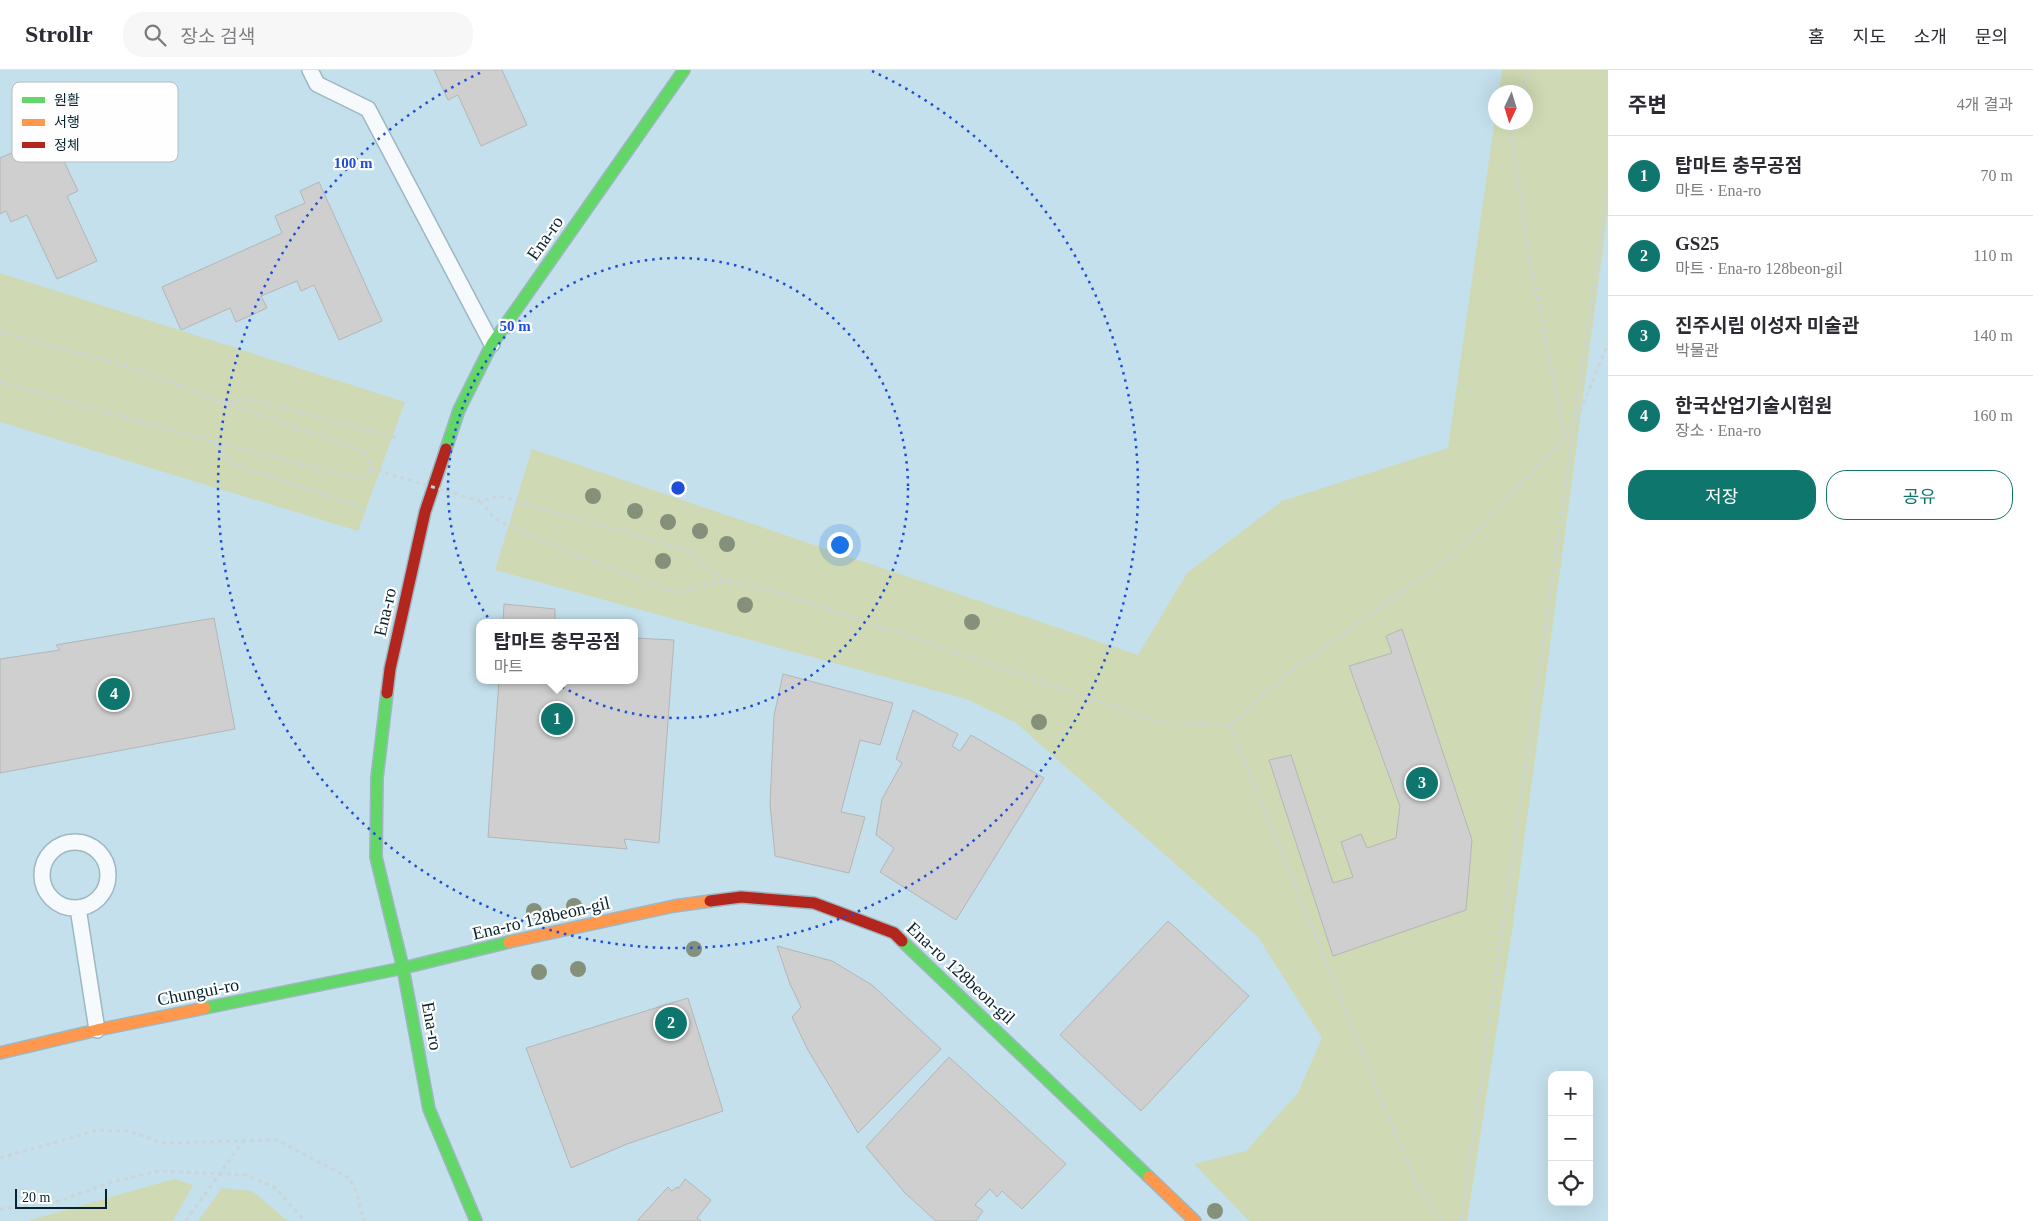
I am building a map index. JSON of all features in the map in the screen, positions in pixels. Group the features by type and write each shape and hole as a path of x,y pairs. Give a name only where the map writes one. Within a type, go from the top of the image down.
{"street":[{"name":"Ena-ro","path":"476,1221 429,1108 403,968 376,857 377,778 390,669 425,512 459,410 492,344 684,70"},
{"name":"Ena-ro 128beon-gil","path":"403,968 492,946 674,906 742,897 814,902 894,933 1195,1221"},
{"name":"Chungui-ro","path":"0,1053 98,1030 403,968"}],"lane":[{"path":"310,70 318,84 368,109 492,344"},
{"path":"79,842 89,845 102,855 108,870 108,880 104,891 98,899 89,905 78,908 67,907 49,895 44,886 42,874 49,854 58,847 68,843 79,842"},
{"path":"78,908 98,1030"}],"path":[{"path":"1524,85 1528,70"},
{"path":"1512,130 1511,134 1531,265 1565,438"},
{"path":"1461,1221 1608,188"},
{"path":"0,332 127,366 188,390 365,452 372,469"},
{"path":"372,469 480,501 499,496 684,550 724,580 781,593 1159,722 1230,725 1287,674 1450,558 1573,429 1608,344"},
{"path":"0,382 288,462 360,479 372,469"},
{"path":"223,402 251,399 398,438"},
{"path":"214,442 228,462 365,508"},
{"path":"480,501 495,519 565,551 676,593 724,580"},
{"path":"1230,725 1413,1177 1442,1221"},
{"path":"0,1158 98,1130 129,1130 162,1143 277,1140 349,1178 356,1191 364,1221"},
{"path":"186,1221 243,1141"},
{"path":"0,1209 60,1202 111,1182 159,1170 246,1175 274,1187 305,1221"}],"green space":[{"path":"1502,70 1608,70 1608,210 1512,931 1467,1221 1249,1221 1194,1164 1246,1151 1298,1093 1322,1038 1258,937 1016,723 966,699 495,570 532,449 1138,655 1187,573 1282,501 1448,448 1493,130 1533,130 1533,85 1500,85"},
{"path":"0,273 405,402 358,531 0,422"},
{"path":"174,1179 193,1185 173,1221 27,1221"},
{"path":"222,1188 252,1191 288,1221 198,1221"}],"building":[{"path":"434,70 502,70 527,125 481,146 458,95 448,100"},
{"path":"12,153 12,162 64,162 78,191 67,196 97,261 57,279 27,215 11,222 6,211 0,214 0,158"},
{"path":"319,182 382,321 339,340 314,285 301,291 297,281 261,296 267,308 236,322 230,308 181,330 162,287 282,233 275,216 305,203 300,191"},
{"path":"504,604 555,609 555,619 503,619"},
{"path":"214,618 235,729 0,773 0,659 60,650 56,645"},
{"path":"1402,629 1472,840 1466,910 1333,956 1269,760 1291,755 1333,883 1353,877 1341,842 1361,834 1367,848 1396,838 1400,806 1349,666 1392,653 1386,636"},
{"path":"638,638 674,640 659,843 624,839 627,849 488,837 499,684 638,684"},
{"path":"783,674 893,703 880,745 860,740 841,812 865,817 849,873 775,856 770,804 774,716"},
{"path":"913,710 958,734 952,746 960,751 971,735 1044,778 956,920 880,872 894,848 876,835 882,799 902,763 896,759"},
{"path":"1168,921 1249,996 1141,1111 1060,1035"},
{"path":"777,946 832,961 872,985 941,1049 858,1133 808,1050 792,1017 801,1007 790,984"},
{"path":"688,998 723,1111 627,1144 571,1168 526,1048"},
{"path":"949,1057 1066,1164 1022,1209 1002,1191 997,1197 990,1189 975,1205 983,1211 976,1221 936,1221 905,1193 866,1147"},
{"path":"685,1179 711,1200 697,1218 701,1221 637,1221 668,1187 672,1191 677,1187 679,1188"}],"traffic: fast":[{"path":"446,449 459,410 492,344 684,70"},
{"path":"387,693 377,778 376,857 403,968 429,1109 476,1221"},
{"path":"902,941 1149,1177"},
{"path":"205,1008 403,968 509,942"}],"traffic: slow":[{"path":"509,942 674,906 710,901"},
{"path":"0,1053 97,1030 205,1008"},
{"path":"1149,1177 1195,1221"}],"traffic: jam":[{"path":"387,693 390,669 425,512 446,449"},
{"path":"710,901 741,897 814,903 894,933 902,941"}],"place":[{"name":"한국산업기술시험원","path":"114,694"},
{"name":"탑마트 충무공점","path":"557,719"},
{"name":"진주시립 이성자 미술관","path":"1422,783"},
{"name":"GS25","path":"671,1023"}]}
